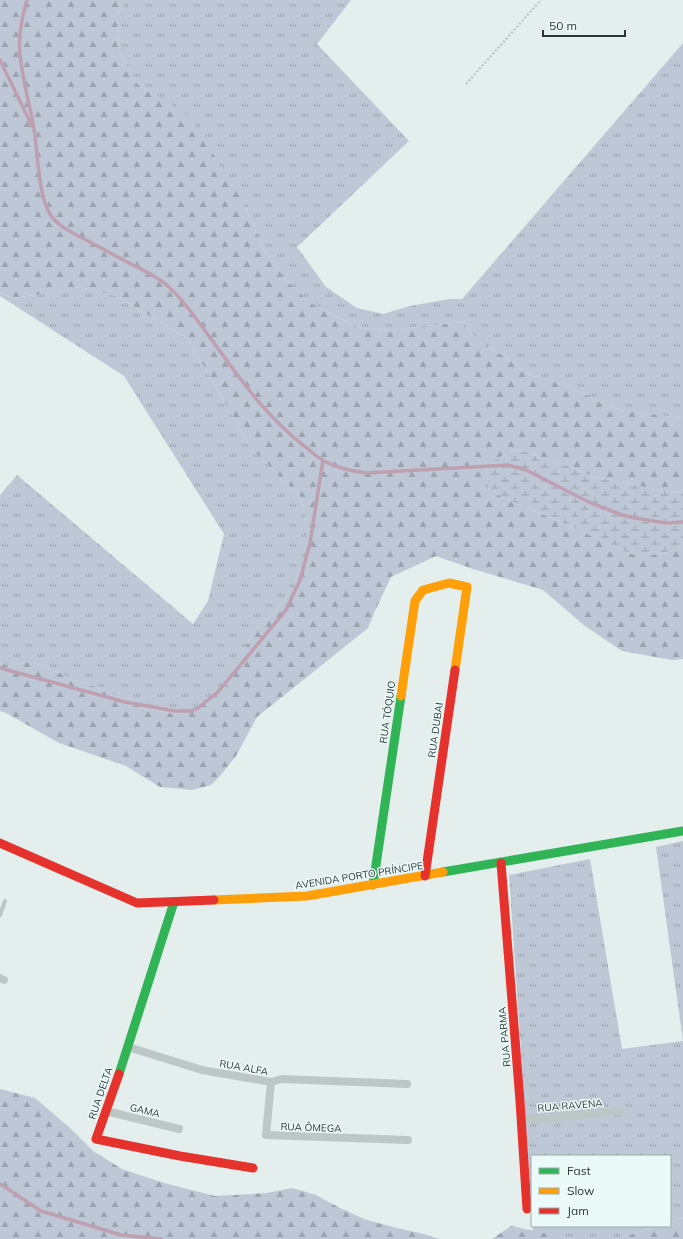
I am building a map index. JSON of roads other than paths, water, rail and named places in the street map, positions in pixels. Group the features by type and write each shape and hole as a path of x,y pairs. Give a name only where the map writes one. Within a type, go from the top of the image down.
{"street":[{"name":"RUA TÓQUIO","path":"373,885 415,601 423,590 449,583 467,588"},
{"name":"RUA DUBAI","path":"425,876 467,588"},
{"name":"AVENIDA PORTO PRÍNCIPE","path":"0,843 137,903 307,896 683,831"},
{"name":"RUA PARMA","path":"500,863 529,1203"},
{"name":"RUA DELTA","path":"174,902 128,1047 96,1139 180,1156 253,1168"},
{"name":"RUA ALFA","path":"128,1047 202,1070 271,1082 282,1079 407,1084"},
{"name":"RUA ÔMEGA","path":"271,1082 266,1135 408,1140"},
{"name":"GAMA","path":"106,1111 179,1129"},
{"name":"RUA RAVENA","path":"522,1120 621,1111"}],"lane":[{"path":"0,916 5,901"}],"waterway":[{"path":"27,0 21,27 20,54 22,72 34,129 43,196 50,214 66,229 147,272 167,285 186,306 247,388 273,418 316,455 324,461 339,467 366,473 508,465 526,470 591,503 622,515 666,523 683,522"},
{"path":"0,60 32,126"},
{"path":"0,668 125,702 175,711 191,711 198,708 218,692 286,610 300,580 310,543 323,460"},
{"path":"0,1184 41,1211 121,1235 161,1239"}]}
